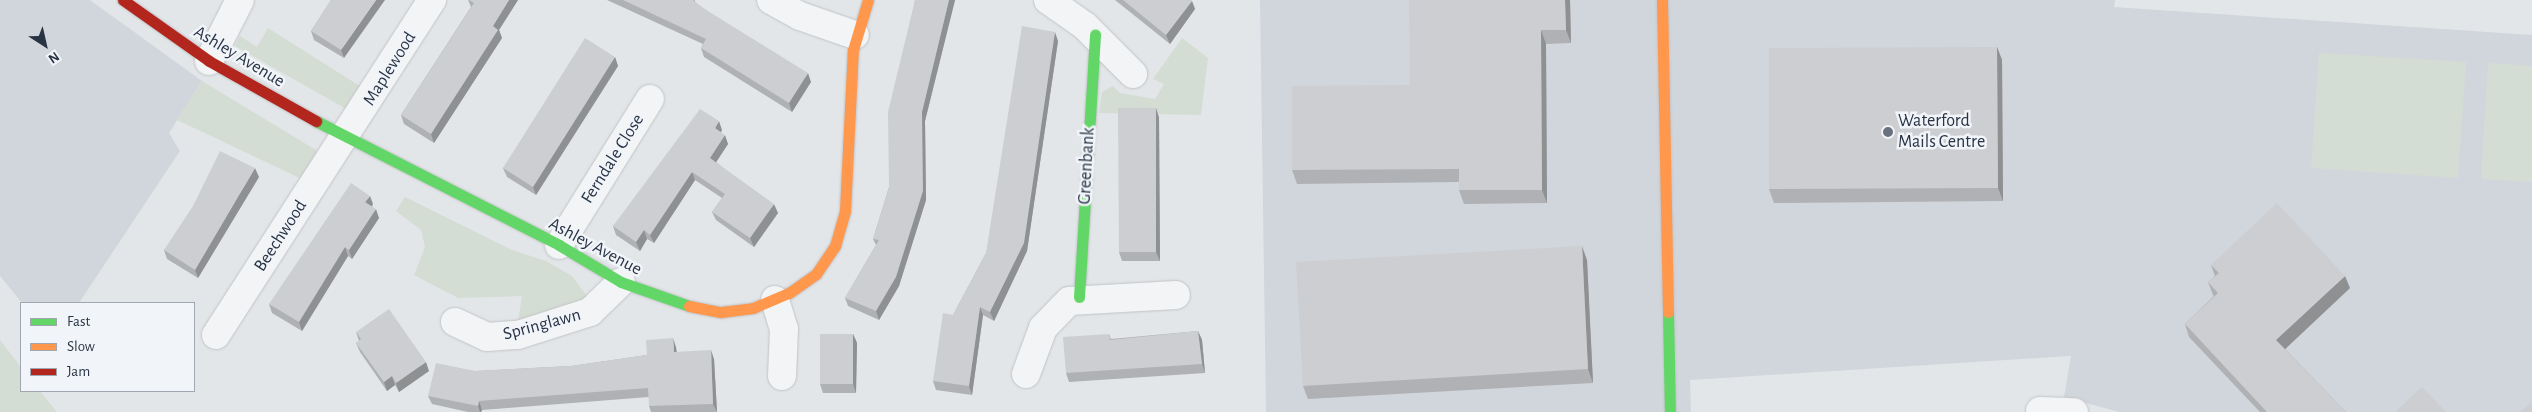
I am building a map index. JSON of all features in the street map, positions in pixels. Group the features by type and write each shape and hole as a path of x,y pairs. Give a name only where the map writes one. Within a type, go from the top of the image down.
{"street":[{"name":"Ashley Avenue","path":"123,0 209,61 346,138 560,245 621,282 671,303 706,310 736,311 775,300 816,274 842,228 855,35 868,0"},
{"path":"209,61 240,0"},
{"name":"Maplewood","path":"346,138 432,0"},
{"path":"771,0 807,20 855,35"},
{"path":"1048,0 1095,34 1133,74"},
{"path":"1662,0 1670,412"},
{"name":"Greenbank","path":"1079,297 1095,34"},
{"name":"Ferndale Close","path":"560,245 650,99"},
{"name":"Beechwood","path":"216,335 346,138"},
{"name":"Springlawn","path":"455,322 486,337 518,335 590,312 621,282"},
{"path":"1026,374 1043,328 1064,304 1079,297 1176,295"},
{"path":"775,300 784,329 782,376"},
{"path":"2040,411 2074,412"}],"shaded area":[{"path":"0,0 90,0 202,81 169,133 180,151 80,302 21,302 0,276"},
{"path":"1260,0 2115,0 2114,7 2532,35 2532,412 2119,412 2064,397 2071,356 1690,380 1691,412 1266,412"},
{"path":"268,28 363,88 348,110 235,46 240,36 257,47"},
{"path":"1182,38 1208,58 1201,115 1099,113 1102,92 1113,86 1120,93 1155,99 1164,84 1153,79"},
{"path":"2319,53 2466,62 2458,178 2311,168"},
{"path":"2488,63 2532,66 2532,182 2481,179"},
{"path":"202,81 321,153 306,181 177,120"},
{"path":"405,197 512,250 546,261 572,276 589,299 518,322 522,296 458,298 414,275 425,247 421,230 396,211"},
{"path":"0,340 20,366 20,392 41,392 57,412 0,412"}],"building":[{"path":"331,0 376,0 341,50 311,31"},
{"path":"469,0 509,0 493,26 498,30 431,134 401,115 474,3"},
{"path":"623,0 693,0 808,73 789,103 701,48 706,39"},
{"path":"915,0 949,0 922,112 923,191 896,277 876,311 845,298 879,240 873,239 889,187 888,112"},
{"path":"1123,0 1191,0 1192,1 1166,35"},
{"path":"1409,0 1565,0 1566,30 1541,30 1542,190 1459,190 1459,169 1292,170 1292,86 1410,85"},
{"path":"1022,26 1055,32 1024,243 990,312 980,307 969,386 933,381 943,313 953,315 986,253"},
{"path":"585,38 615,57 533,187 503,168"},
{"name":"Waterford Mails Centre","path":"1997,47 1998,188 1769,189 1769,48"},
{"path":"1118,108 1156,108 1156,252 1119,252"},
{"path":"700,109 719,121 715,128 725,135 710,158 774,204 750,238 712,212 725,194 692,172 650,235 644,230 636,242 613,226"},
{"path":"220,151 255,168 195,270 164,250 193,206"},
{"path":"351,183 370,196 365,202 376,209 349,250 345,247 299,322 269,304"},
{"path":"2277,203 2345,276 2276,340 2346,412 2267,412 2185,324 2218,293 2208,282 2219,273 2211,265"},
{"path":"1582,246 1588,369 1303,386 1296,262"},
{"path":"389,309 426,362 396,383 392,376 384,382 356,343 361,339 356,332"},
{"path":"1198,331 1202,364 1066,373 1063,337 1109,334 1110,340"},
{"path":"820,334 853,334 853,384 820,384"},
{"path":"673,338 674,352 711,350 713,404 649,406 648,388 479,401 478,406 428,396 436,363 475,371 571,366 647,355 646,340"},
{"path":"2422,387 2446,412 2395,412"},
{"path":"2532,402 2532,412 2520,412"}],"traffic: fast":[{"path":"1079,297 1095,34"},
{"path":"316,121 559,245 621,282 689,306"},
{"path":"1668,312 1670,412"}],"traffic: slow":[{"path":"689,306 721,312 753,308 789,293 816,274 835,246 845,211 853,50 868,0"},
{"path":"1662,0 1668,312"}],"traffic: jam":[{"path":"123,0 209,61 316,121"}],"place":[{"name":"Waterford Mails Centre","path":"1888,132"}]}
